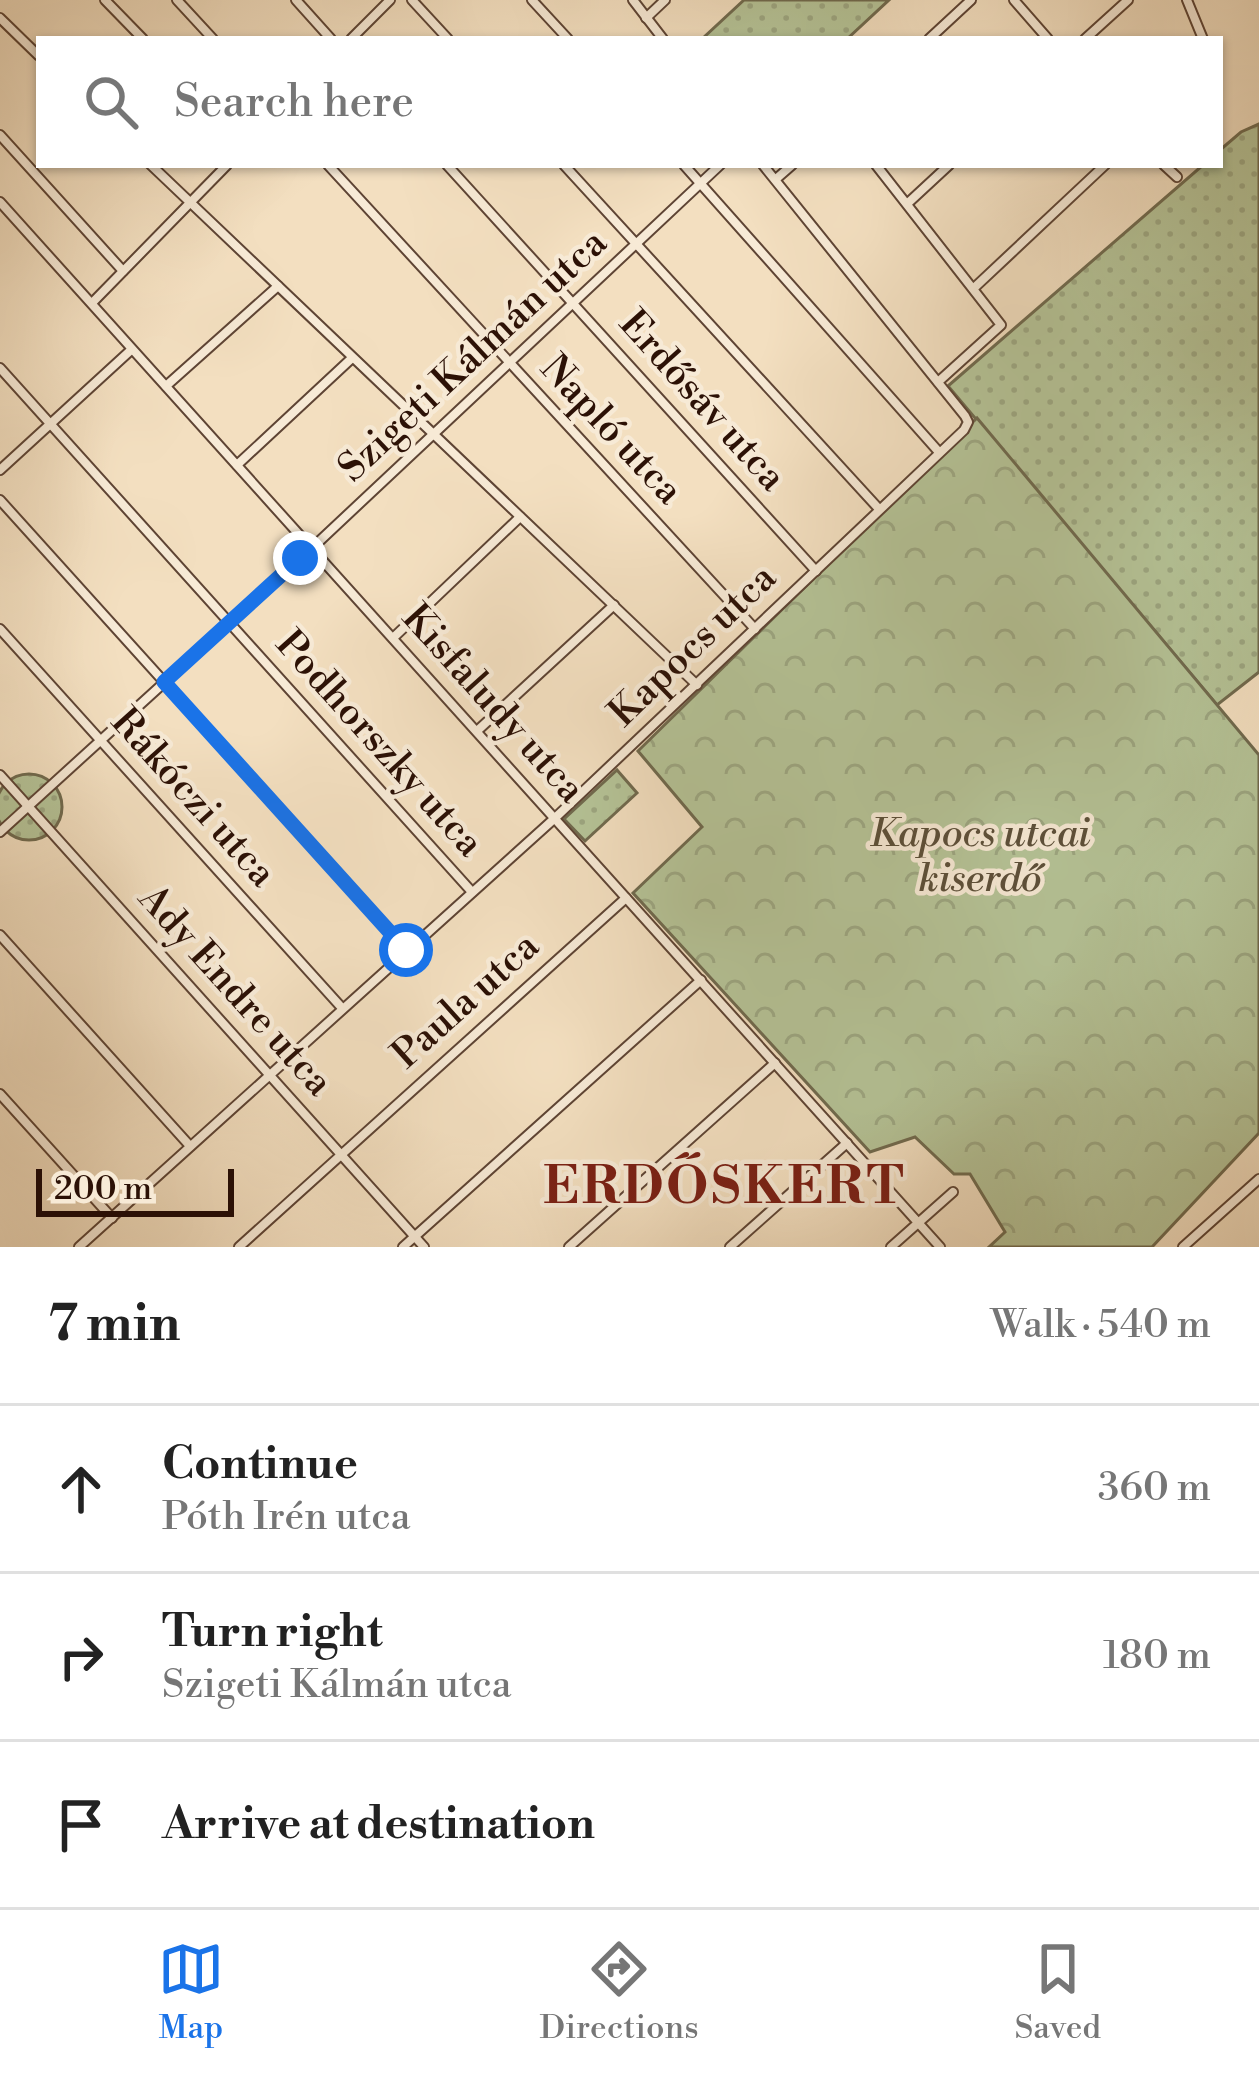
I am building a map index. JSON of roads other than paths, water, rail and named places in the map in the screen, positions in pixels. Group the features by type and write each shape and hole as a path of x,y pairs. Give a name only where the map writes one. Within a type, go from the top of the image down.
{"street":[{"path":"105,0 140,36"},
{"path":"177,0 209,36"},
{"path":"296,0 328,36"},
{"path":"354,36 390,0"},
{"path":"412,0 445,36"},
{"path":"532,0 565,36"},
{"path":"632,0 661,36"},
{"path":"646,18 665,0"},
{"path":"931,36 971,0"},
{"path":"1013,0 1045,36"},
{"path":"1088,36 1128,0"},
{"path":"1186,0 1202,36"},
{"path":"0,19 36,53"},
{"path":"0,135 123,271"},
{"path":"154,168 697,685"},
{"path":"92,303 224,168"},
{"name":"Napló utca","path":"331,168 754,629"},
{"name":"Erdősáv utca","path":"450,168 816,571"},
{"path":"567,168 879,509"},
{"path":"687,168 938,451"},
{"name":"Szigeti Kálmán utca","path":"0,832 717,168"},
{"path":"767,168 938,382 1001,325 879,168"},
{"path":"776,179 789,168"},
{"path":"908,203 946,168"},
{"path":"974,288 1102,168"},
{"path":"1168,168 1178,177"},
{"name":"Kisfaludy utca","path":"0,202 940,1247"},
{"path":"166,386 278,286"},
{"path":"0,470 132,349"},
{"path":"237,465 352,358"},
{"name":"Podhorszky utca","path":"0,368 472,892"},
{"name":"Kapocs utca","path":"80,1247 555,818 964,430 968,422 938,382"},
{"path":"0,500 406,950"},
{"path":"393,638 520,518"},
{"path":"477,731 614,605"},
{"name":"Rákóczi utca","path":"0,629 342,1008"},
{"name":"Ady Endre utca","path":"0,776 424,1247"},
{"name":"Paula utca","path":"239,1247 626,898"},
{"path":"0,935 190,1147"},
{"path":"403,1247 700,980"},
{"path":"569,1247 775,1063"},
{"path":"0,1094 112,1218"},
{"path":"730,1247 848,1143"},
{"path":"1183,1247 1259,1179"},
{"path":"891,1247 953,1192"}],"district":[{"name":"ERDŐSKERT","path":"725,1188"}],"park label":[{"name":"Kapocs utcai kiserdő","path":"980,856"}]}
